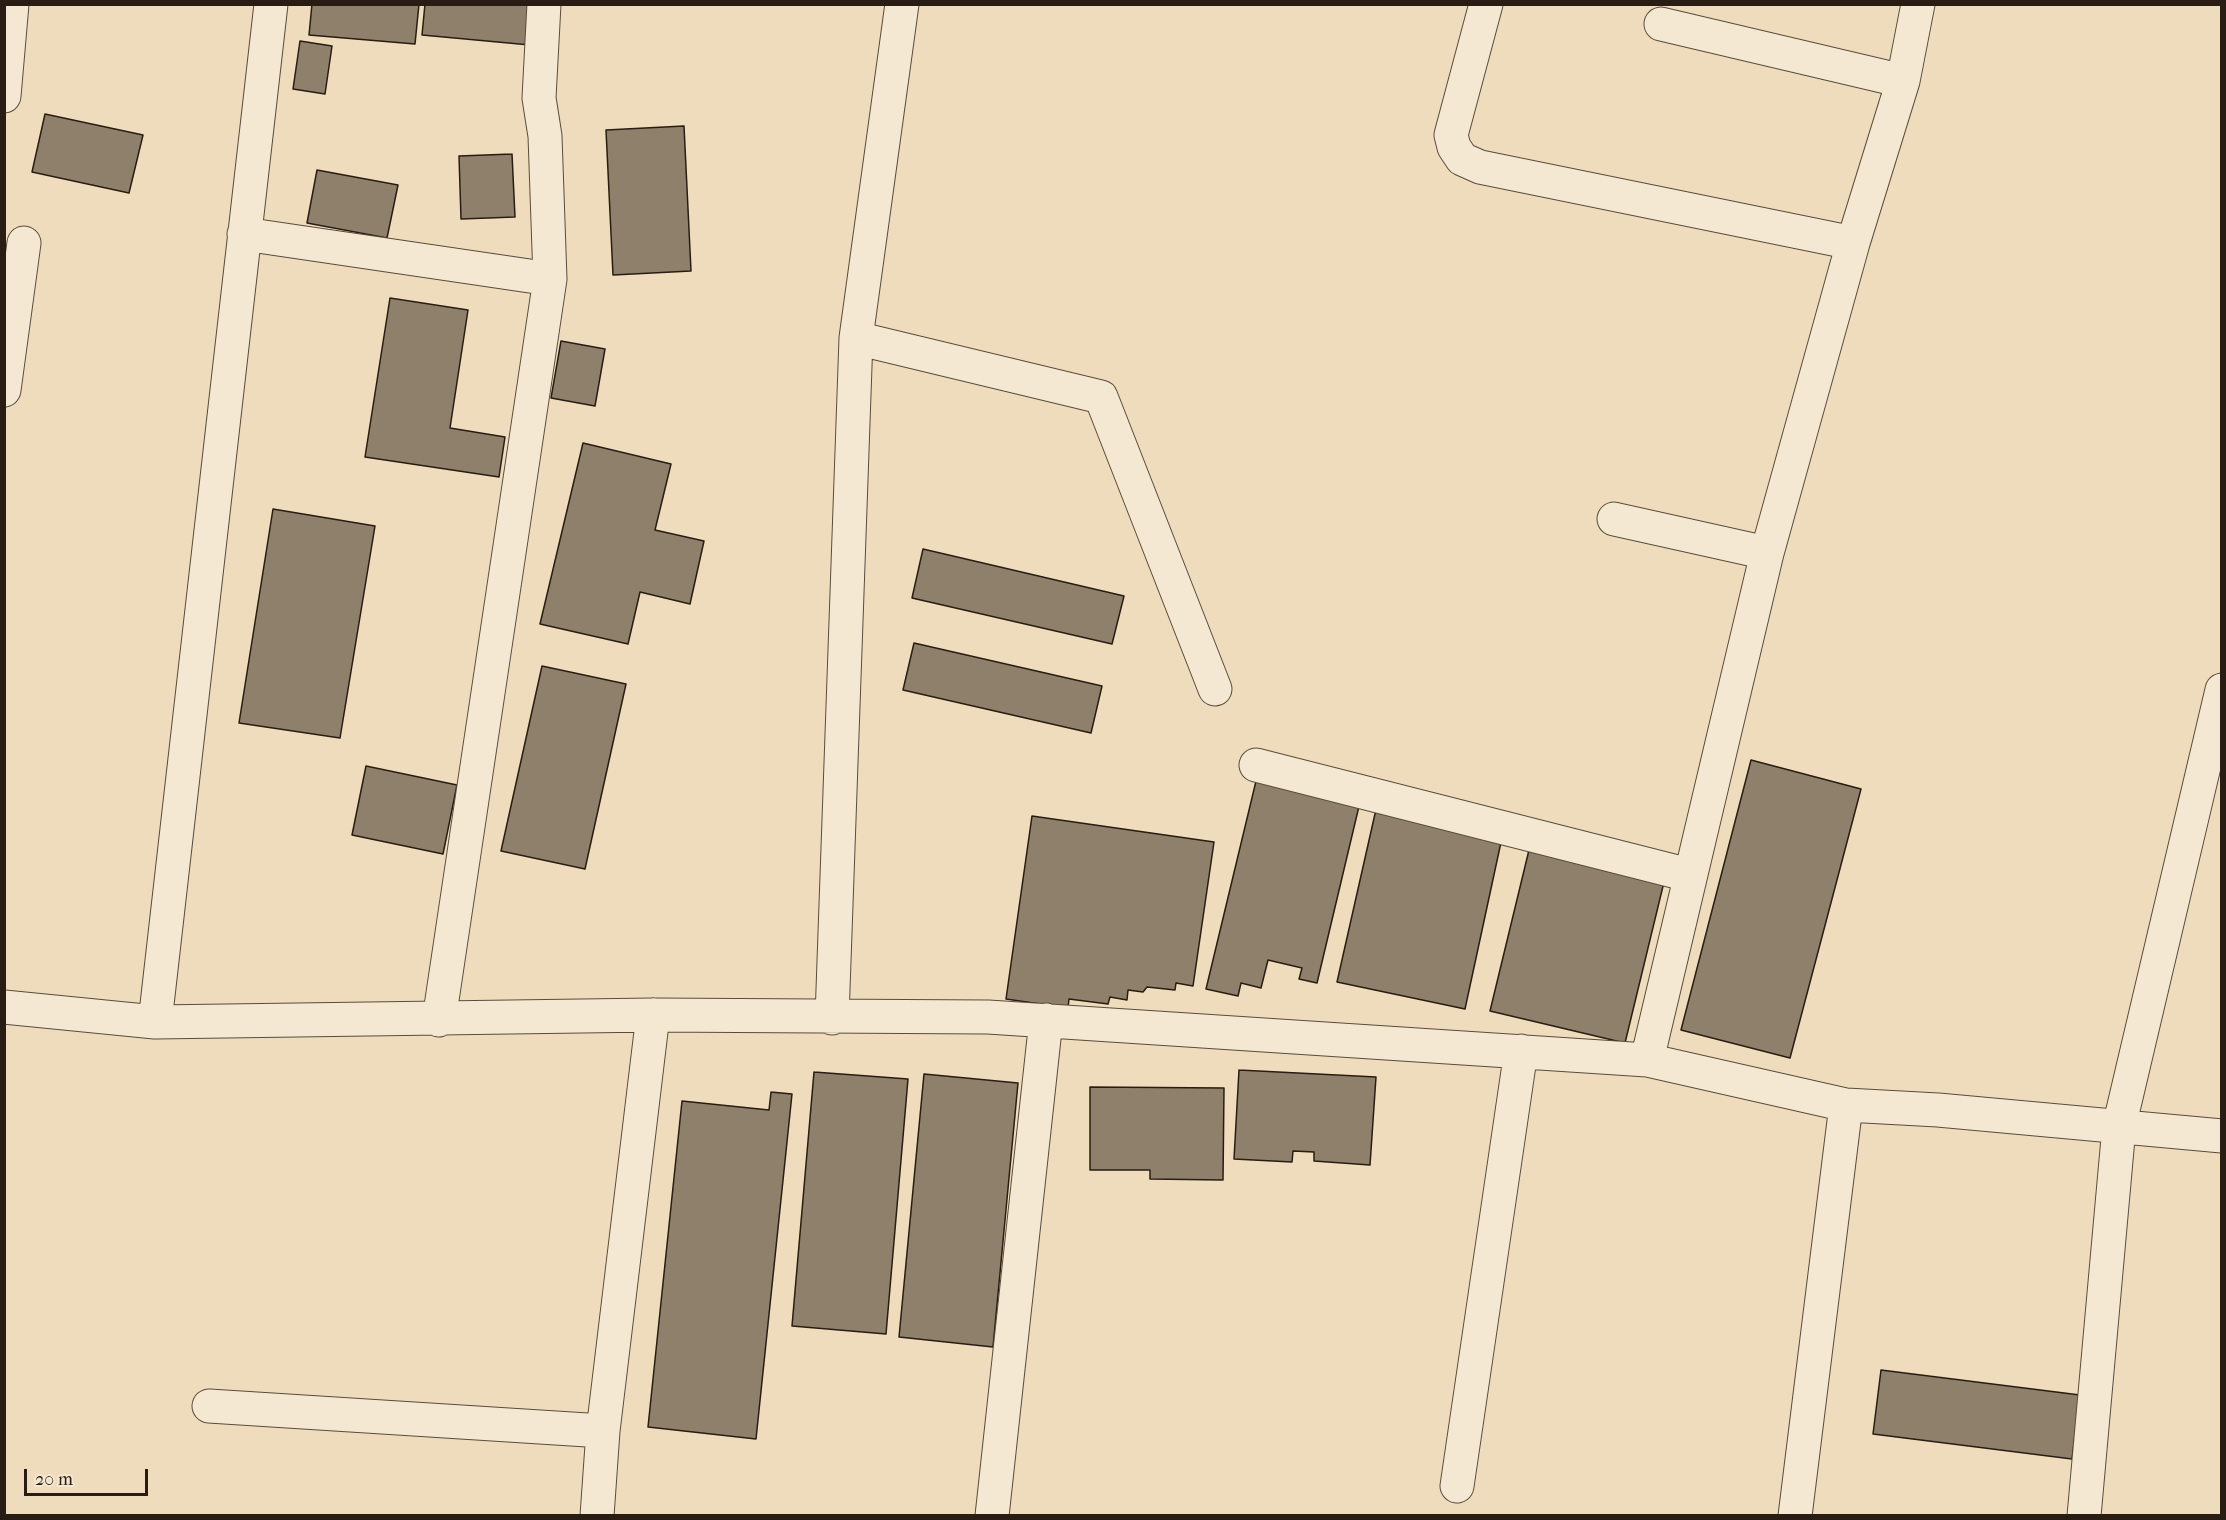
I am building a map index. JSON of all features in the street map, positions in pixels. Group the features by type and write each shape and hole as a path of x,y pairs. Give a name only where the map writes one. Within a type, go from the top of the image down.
{"street":[{"path":"4,96 12,4"},
{"path":"155,1022 270,4"},
{"path":"440,1020 550,279 545,136 539,98 544,4"},
{"path":"832,1018 856,338 902,4"},
{"path":"1486,4 1451,135 1454,147 1462,159 1480,167 1852,243"},
{"path":"1647,1060 1689,874 1767,554 1852,243 1903,81 1918,4"},
{"path":"1661,24 1903,81"},
{"path":"244,234 550,279"},
{"path":"4,390 24,243"},
{"path":"856,338 1101,397 1215,689"},
{"path":"1614,519 1767,554"},
{"path":"2084,1515 2119,1127 2222,690"},
{"path":"1256,765 1689,874"},
{"path":"5,1011 155,1022 440,1020 653,1015 832,1018 988,1017 1046,1020 1647,1060 1846,1105 1938,1110 2222,1136"},
{"path":"597,1515 603,1431 653,1015"},
{"path":"992,1515 1046,1020"},
{"path":"1457,1486 1521,1051"},
{"path":"1796,1515 1846,1105"},
{"path":"209,1406 603,1431"}],"building":[{"path":"312,4 419,4 415,44 309,35"},
{"path":"425,4 534,4 530,45 422,35"},
{"path":"300,41 332,46 325,94 293,89"},
{"path":"45,114 143,135 129,193 32,172"},
{"path":"684,126 691,271 613,275 606,130"},
{"path":"512,154 515,217 461,219 459,156"},
{"path":"317,170 398,185 387,238 307,223"},
{"path":"390,298 468,310 450,428 505,437 499,477 365,457"},
{"path":"561,341 605,349 595,406 551,398"},
{"path":"583,443 671,464 655,530 704,541 690,604 640,592 628,644 540,624"},
{"path":"273,509 375,526 340,738 239,723"},
{"path":"923,549 1124,596 1112,644 912,598"},
{"path":"914,643 1102,686 1091,733 903,690"},
{"path":"542,666 626,684 585,869 501,851"},
{"path":"1751,760 1861,789 1790,1058 1681,1030"},
{"path":"366,766 457,785 443,854 352,835"},
{"path":"1257,777 1360,802 1317,983 1299,979 1302,968 1268,960 1261,988 1241,983 1238,996 1206,989"},
{"path":"1377,805 1503,833 1465,1009 1337,982"},
{"path":"1032,816 1214,842 1193,986 1176,983 1175,990 1147,987 1143,992 1128,990 1127,1000 1110,997 1108,1004 1069,999 1068,1008 1006,999"},
{"path":"1529,850 1664,882 1625,1043 1490,1011"},
{"path":"1239,1070 1376,1077 1370,1165 1314,1161 1314,1152 1293,1151 1292,1162 1234,1159"},
{"path":"814,1072 908,1079 886,1334 792,1326"},
{"path":"924,1074 1018,1083 993,1347 899,1337"},
{"path":"1090,1087 1224,1088 1223,1180 1150,1179 1150,1170 1090,1170"},
{"path":"771,1092 792,1094 756,1439 648,1427 682,1101 769,1110"},
{"path":"1881,1370 2080,1395 2072,1459 1873,1434"}]}
